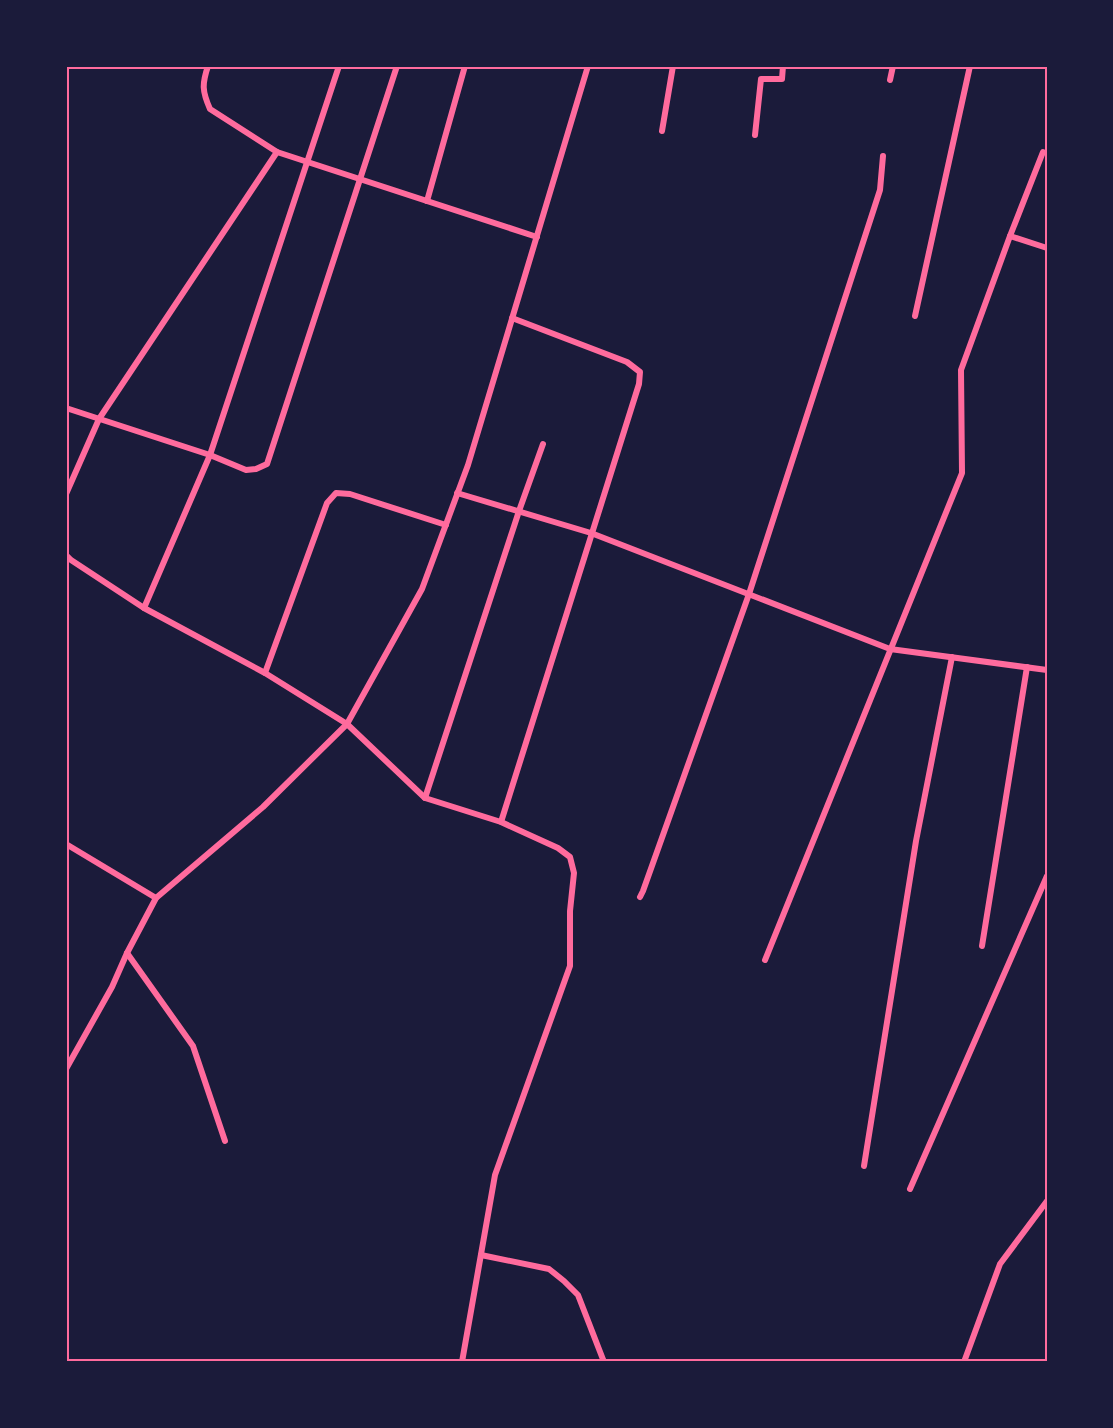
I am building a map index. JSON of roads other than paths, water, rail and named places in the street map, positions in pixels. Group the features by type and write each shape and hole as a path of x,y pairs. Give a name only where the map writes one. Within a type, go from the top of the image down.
{"street":[{"path":"208,66 203,82 210,109 277,152 537,237"},
{"path":"144,608 210,455 339,66"},
{"path":"66,408 210,455 246,470 267,464 397,66"},
{"path":"427,201 465,66"},
{"path":"66,1069 112,987 156,898 263,807 347,724 422,589 468,465 588,66"},
{"path":"662,131 673,66"},
{"path":"755,135 761,79 782,79 783,66"},
{"path":"890,80 893,66"},
{"path":"915,316 970,66"},
{"path":"66,494 99,419 277,152"},
{"path":"765,960 962,473 961,370 1043,152"},
{"path":"640,897 749,594 879,190 883,156"},
{"path":"1010,236 1047,248"},
{"path":"501,822 639,384 640,372 627,362 512,318"},
{"path":"425,798 543,444"},
{"path":"265,674 327,503 336,493 350,494 446,525"},
{"path":"458,493 591,533 890,649 1047,670"},
{"path":"66,555 70,560 144,608 265,674 347,724 425,798 501,822 558,848 570,857 574,873 570,911 570,966 495,1175 462,1362"},
{"path":"864,1166 916,841 951,657"},
{"path":"982,946 1027,667"},
{"path":"66,844 156,898"},
{"path":"910,1189 1047,876"},
{"path":"127,953 193,1046 225,1141"},
{"path":"964,1362 1000,1264 1047,1201"},
{"path":"481,1255 549,1269 564,1281 578,1295 604,1362"}]}
